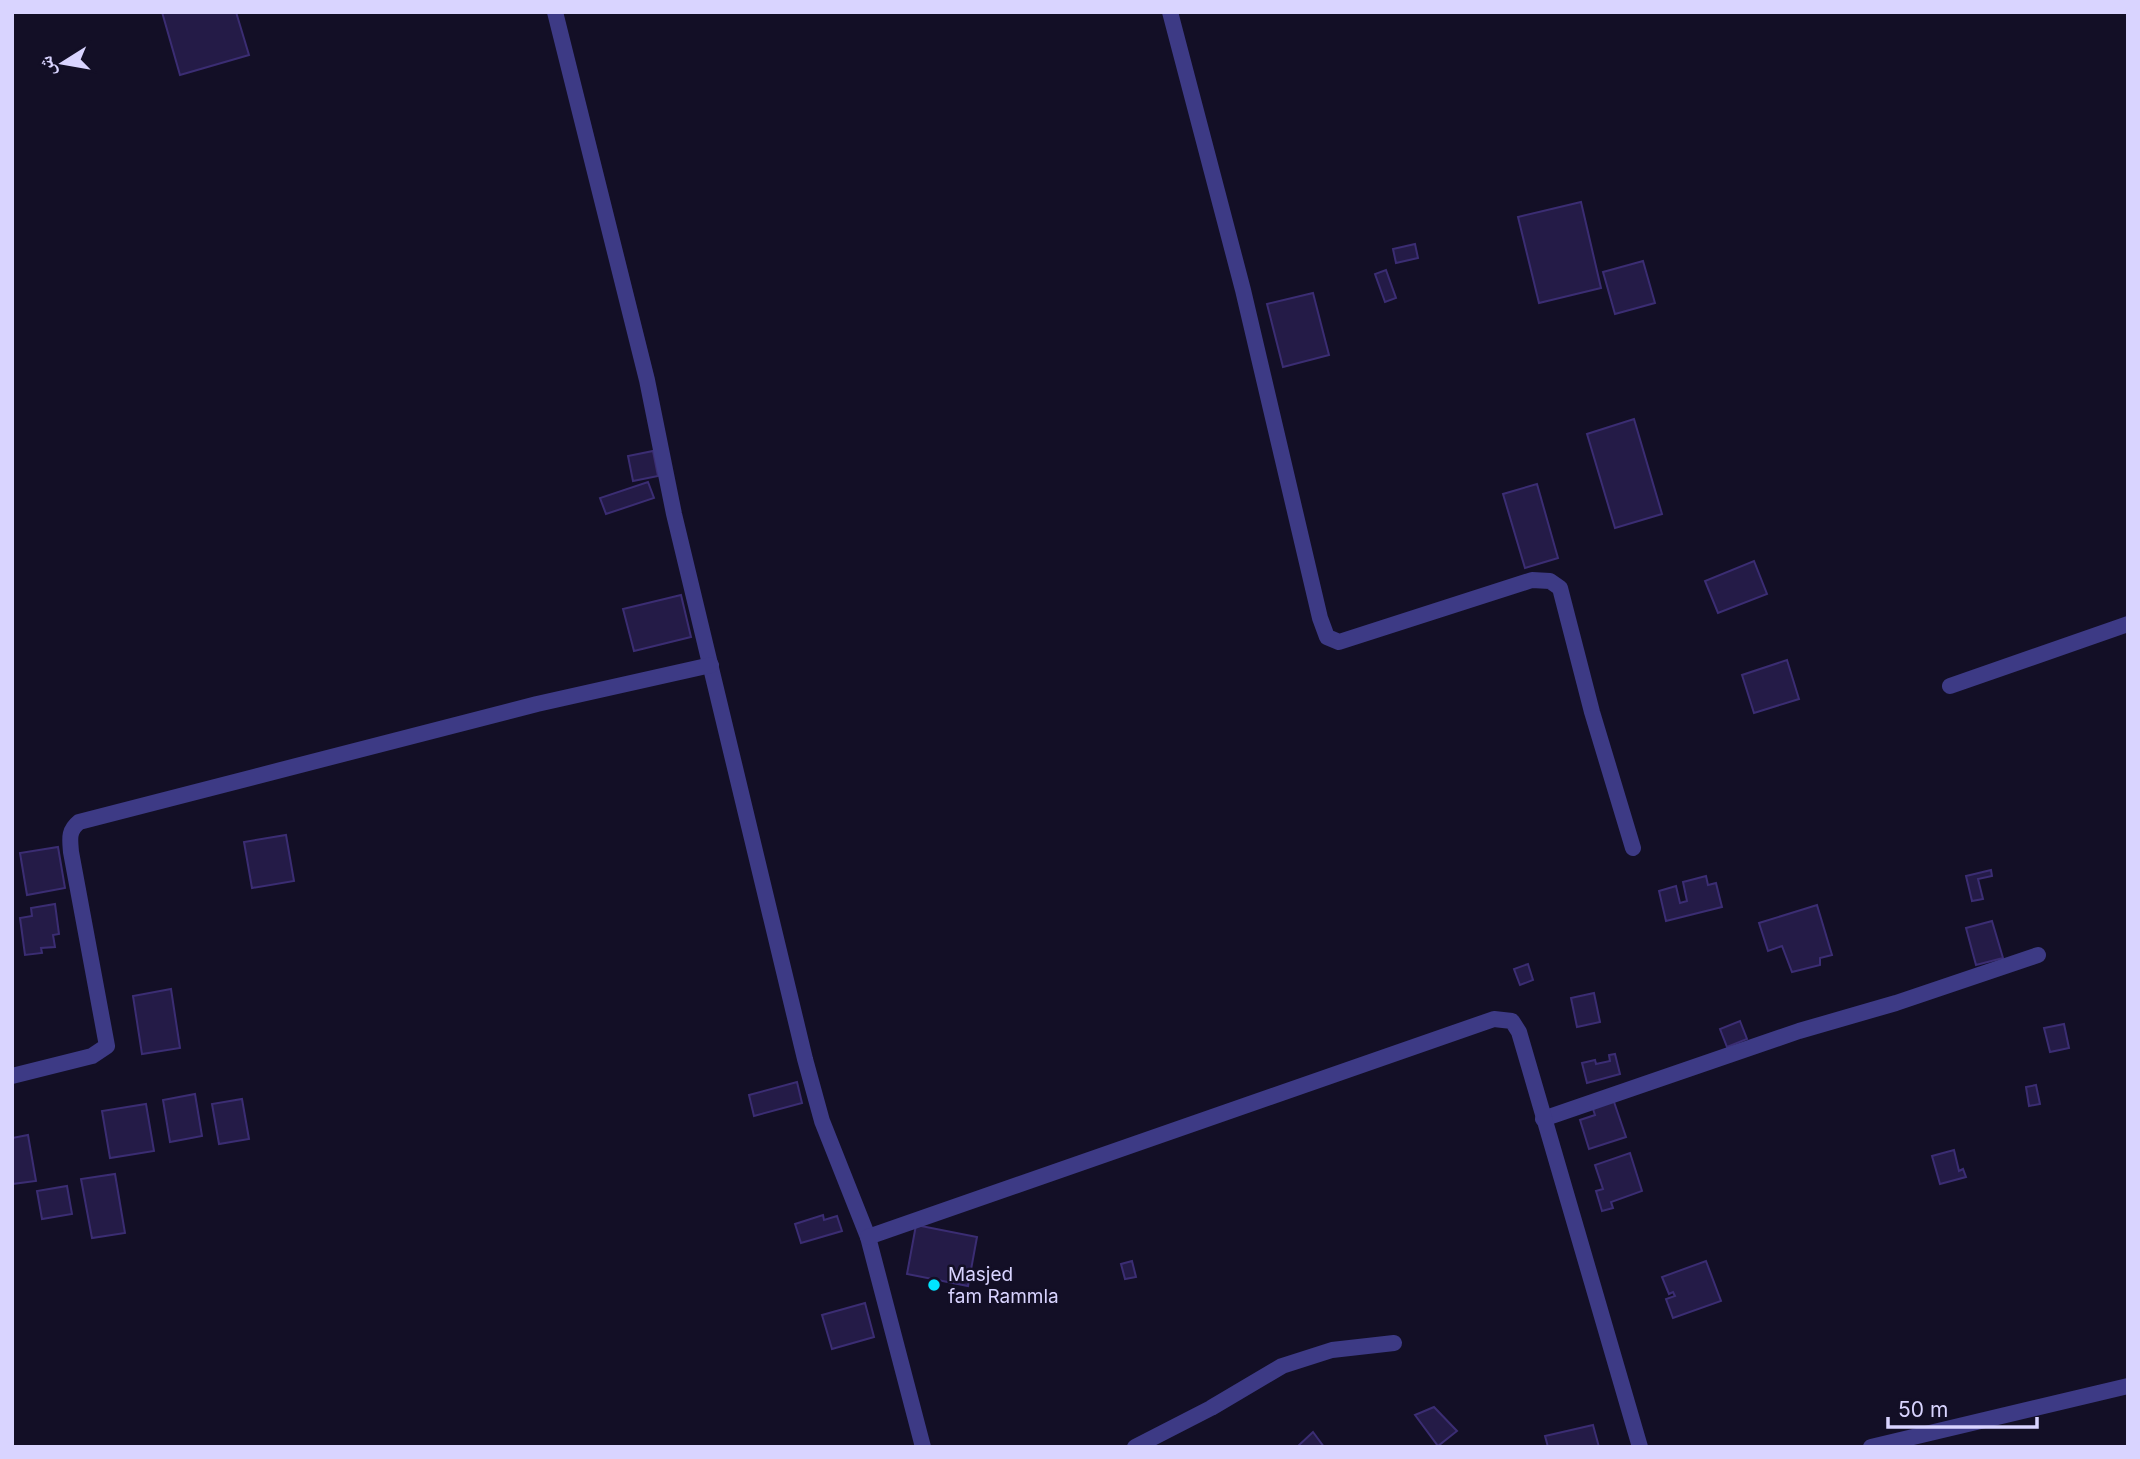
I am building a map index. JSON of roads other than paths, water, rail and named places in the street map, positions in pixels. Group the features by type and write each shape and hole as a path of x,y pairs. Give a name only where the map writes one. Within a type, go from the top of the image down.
{"street":[{"path":"555,12 647,380 674,513 818,1108 868,1237 923,1447"},
{"path":"1170,12 1243,290 1320,618 1327,637 1339,642 1532,580 1550,581 1560,588 1592,712 1633,848"},
{"path":"1950,686 2128,624"},
{"path":"12,1076 92,1056 107,1046 69,838 72,828 79,822 537,704 711,665"},
{"path":"1543,1119 1799,1031 1896,1003 2038,955"},
{"path":"868,1237 1494,1019 1512,1021 1519,1032 1640,1447"},
{"path":"1135,1447 1211,1408 1282,1366 1332,1350 1394,1343"},
{"path":"1871,1447 2128,1386"}],"place":[{"name":"Masjed fam Rammla","path":"934,1285"}]}
